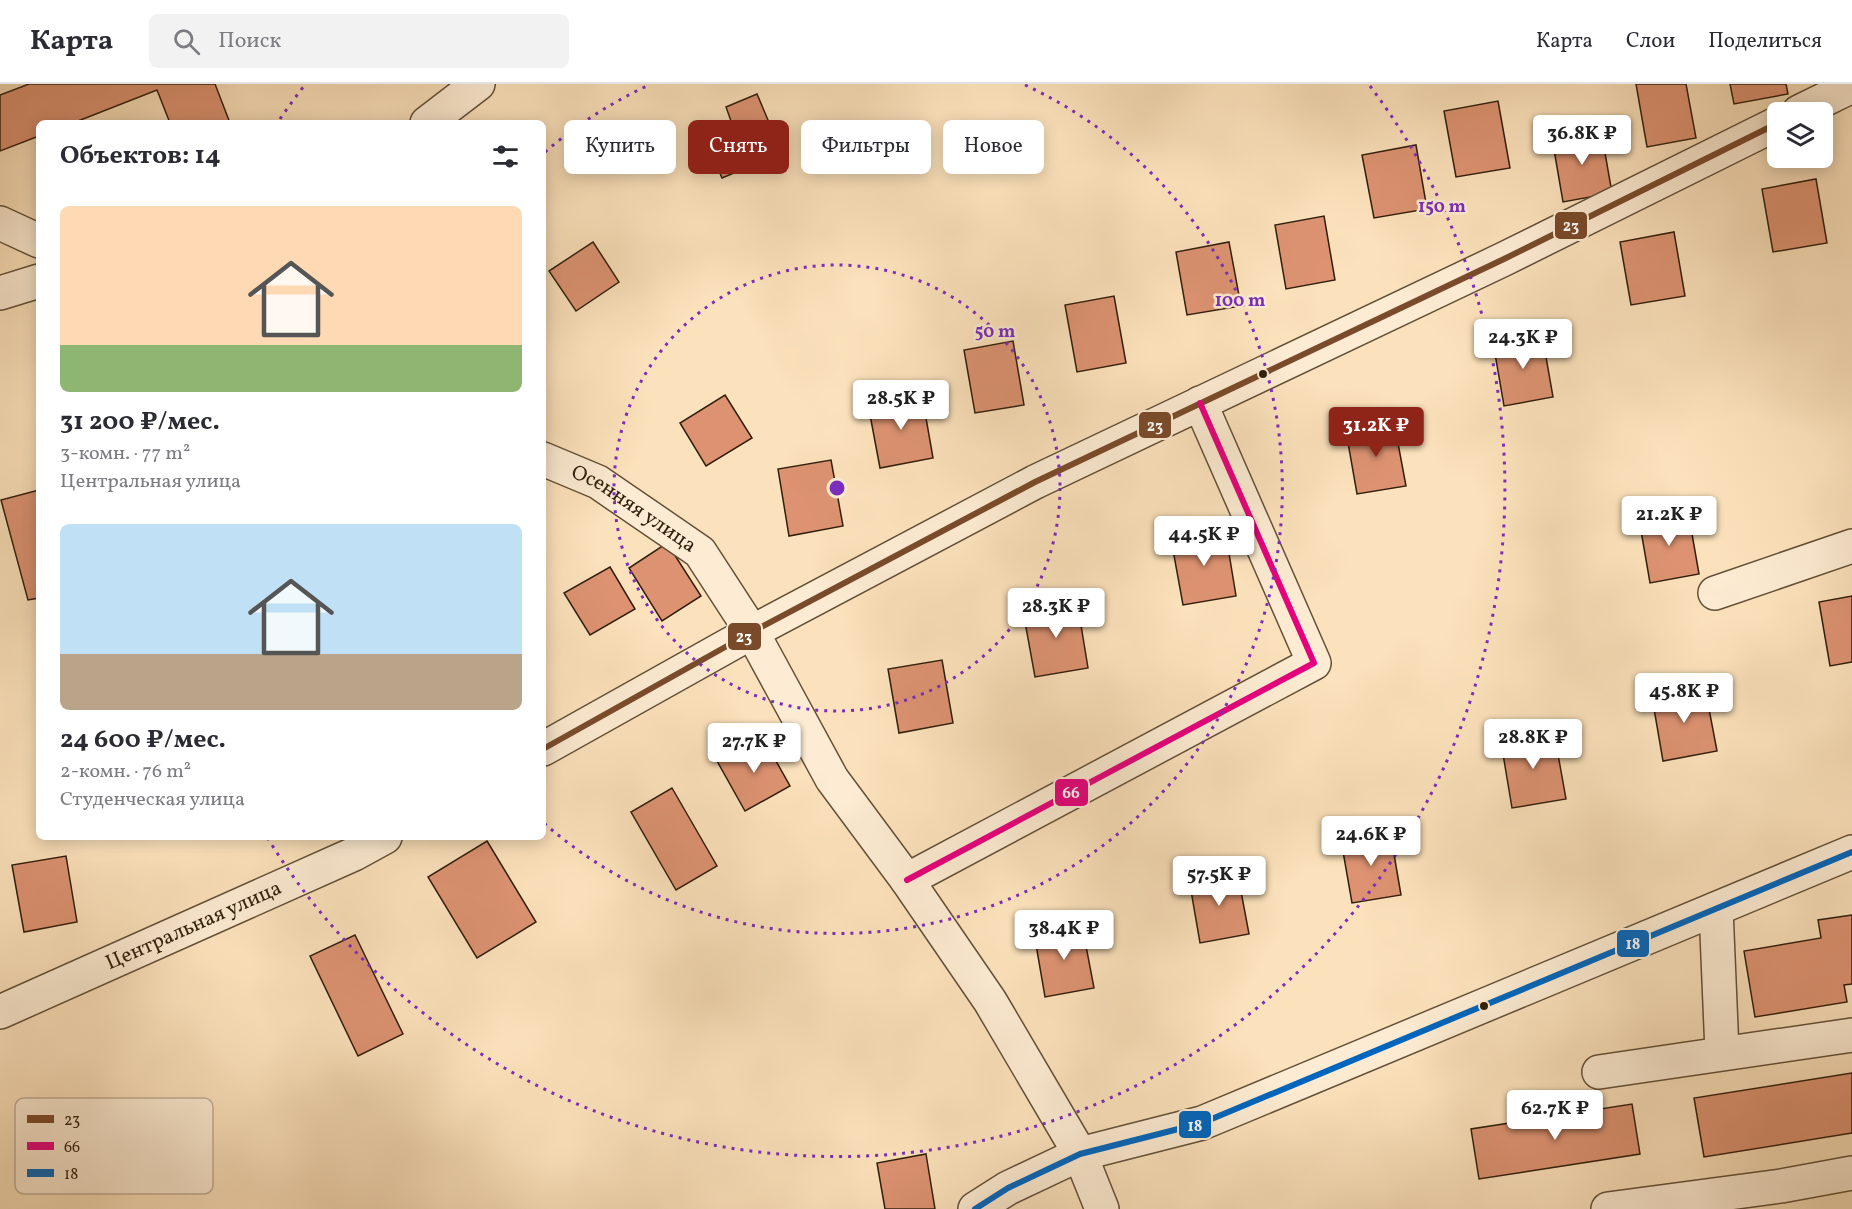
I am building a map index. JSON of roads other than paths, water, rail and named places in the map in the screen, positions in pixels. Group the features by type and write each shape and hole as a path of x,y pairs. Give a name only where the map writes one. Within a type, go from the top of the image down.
{"street":[{"path":"431,120 478,84"},
{"path":"1819,102 1852,86"},
{"path":"546,747 752,632 1035,482 1504,259 1767,128"},
{"path":"0,223 36,240"},
{"path":"0,293 36,282"},
{"path":"907,880 1314,663 1200,403"},
{"name":"Осенняя улица","path":"546,460 598,482 700,552 752,632 832,779 907,880 990,1001 1080,1154 1102,1209"},
{"path":"1715,593 1852,546"},
{"name":"Центральная улица","path":"0,1012 354,854 380,840"},
{"path":"975,1209 1008,1188 1080,1154 1202,1123 1852,852"},
{"path":"1716,909 1722,1052"},
{"path":"1599,1072 1722,1052 1852,1035"},
{"path":"1608,1209 1782,1198 1852,1173"}]}
